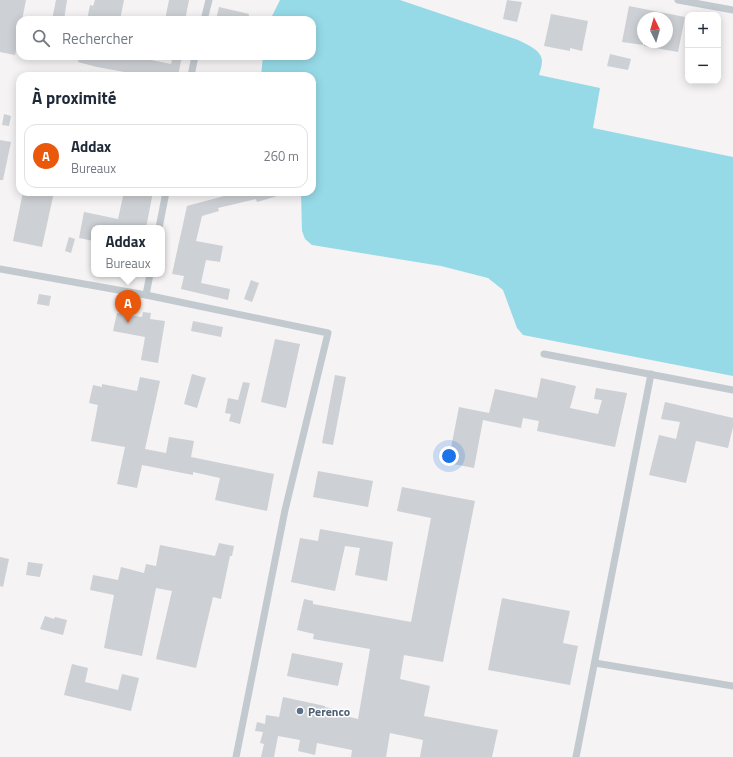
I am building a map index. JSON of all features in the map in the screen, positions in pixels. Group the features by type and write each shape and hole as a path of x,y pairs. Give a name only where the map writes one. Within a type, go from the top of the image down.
{"street":[{"path":"205,16 209,0"},
{"path":"678,0 733,10"},
{"path":"192,72 194,60"},
{"path":"160,225 165,196"},
{"path":"0,269 146,295 328,333 285,510 236,757"},
{"path":"146,295 149,277"},
{"path":"544,354 733,390"},
{"path":"576,757 619,531 651,374"},
{"path":"595,663 733,686"}],"water":[{"path":"280,0 400,0 518,40 533,48 537,51 542,61 539,75 600,88 593,128 733,157 733,376 523,335 517,328 503,290 488,278 441,266 312,245 305,239 302,231 301,196 316,196 316,72 261,72 263,60 316,60 316,16 272,16"}],"building":[{"path":"0,0 26,0 23,16 16,16 15,55 0,52"},
{"path":"56,0 67,0 65,16 53,16"},
{"path":"95,0 124,0 121,16 88,16 90,5 93,6"},
{"path":"169,0 189,0 186,16 166,16"},
{"path":"507,0 522,2 517,22 503,19"},
{"path":"629,6 660,12 637,12 637,44 622,42"},
{"path":"219,7 249,14 249,16 217,16"},
{"path":"551,14 588,21 582,51 570,48 570,51 544,46"},
{"path":"673,15 685,17 678,52 655,48 673,48"},
{"path":"610,54 631,59 628,70 607,66"},
{"path":"78,60 151,60 171,64 172,60 181,60 179,72 124,72 78,62"},
{"path":"4,114 11,116 9,126 2,125"},
{"path":"0,140 11,142 3,180 0,180"},
{"path":"22,196 53,196 42,247 13,241"},
{"path":"123,196 152,196 147,225 91,225 91,240 79,238 84,212 118,219"},
{"path":"224,196 277,196 257,202 256,199 218,208 219,211 202,216 196,241 223,246 220,262 206,260 201,283 230,289 228,300 181,289 184,276 172,274 187,206"},
{"path":"69,237 75,239 71,253 65,251"},
{"path":"251,280 259,283 252,302 244,299"},
{"path":"39,294 51,296 49,306 37,304"},
{"path":"143,312 151,313 150,319 165,321 158,363 141,360 145,337 113,331 117,313 142,317"},
{"path":"193,321 223,327 221,337 191,331"},
{"path":"275,339 300,344 286,408 261,402"},
{"path":"192,374 206,378 197,408 184,404"},
{"path":"335,375 346,377 333,445 322,443"},
{"path":"140,377 160,381 145,449 166,453 169,437 194,441 191,457 274,474 267,511 215,500 220,478 193,472 193,475 142,465 137,488 117,484 125,447 91,441 98,405 89,403 93,385 102,387 102,384 137,391"},
{"path":"541,378 576,386 570,408 598,414 602,400 594,399 596,388 627,393 615,447 537,431 539,421 523,418 521,428 483,420 474,468 448,463 459,407 489,413 495,389 537,398"},
{"path":"243,382 250,383 240,424 229,421 231,414 225,413 228,398 238,400"},
{"path":"665,402 733,418 733,427 728,448 696,441 686,483 649,475 659,435 676,439 680,422 661,419"},
{"path":"318,471 373,481 368,507 313,497"},
{"path":"402,487 475,501 443,662 404,655 400,679 430,686 424,716 498,730 492,757 420,757 423,740 390,733 386,757 351,757 352,750 317,743 315,755 298,751 300,740 278,736 274,757 261,757 264,744 260,743 263,732 255,731 257,722 265,724 266,715 279,717 283,697 325,706 338,710 337,714 358,719 370,649 313,639 314,634 297,630 304,599 313,601 313,604 411,622 431,518 397,511"},
{"path":"320,529 393,542 387,581 355,575 360,548 345,546 335,591 291,582 300,538 318,541"},
{"path":"219,543 234,546 232,556 230,556 221,599 213,597 196,668 156,659 172,591 156,588 142,656 104,648 114,595 90,590 93,575 118,580 121,567 144,573 146,564 156,566 160,545 215,556"},
{"path":"0,557 9,559 3,587 0,586"},
{"path":"28,562 43,564 40,577 26,575"},
{"path":"502,598 570,611 563,643 578,646 570,685 488,670"},
{"path":"45,616 54,619 55,617 67,620 63,635 40,629"},
{"path":"292,653 343,663 338,686 287,676"},
{"path":"72,664 88,668 85,682 118,690 122,674 139,678 131,711 64,695"}],"place":[{"name":"Addax","path":"128,323"},
{"name":"Perenco","path":"300,711"}]}
